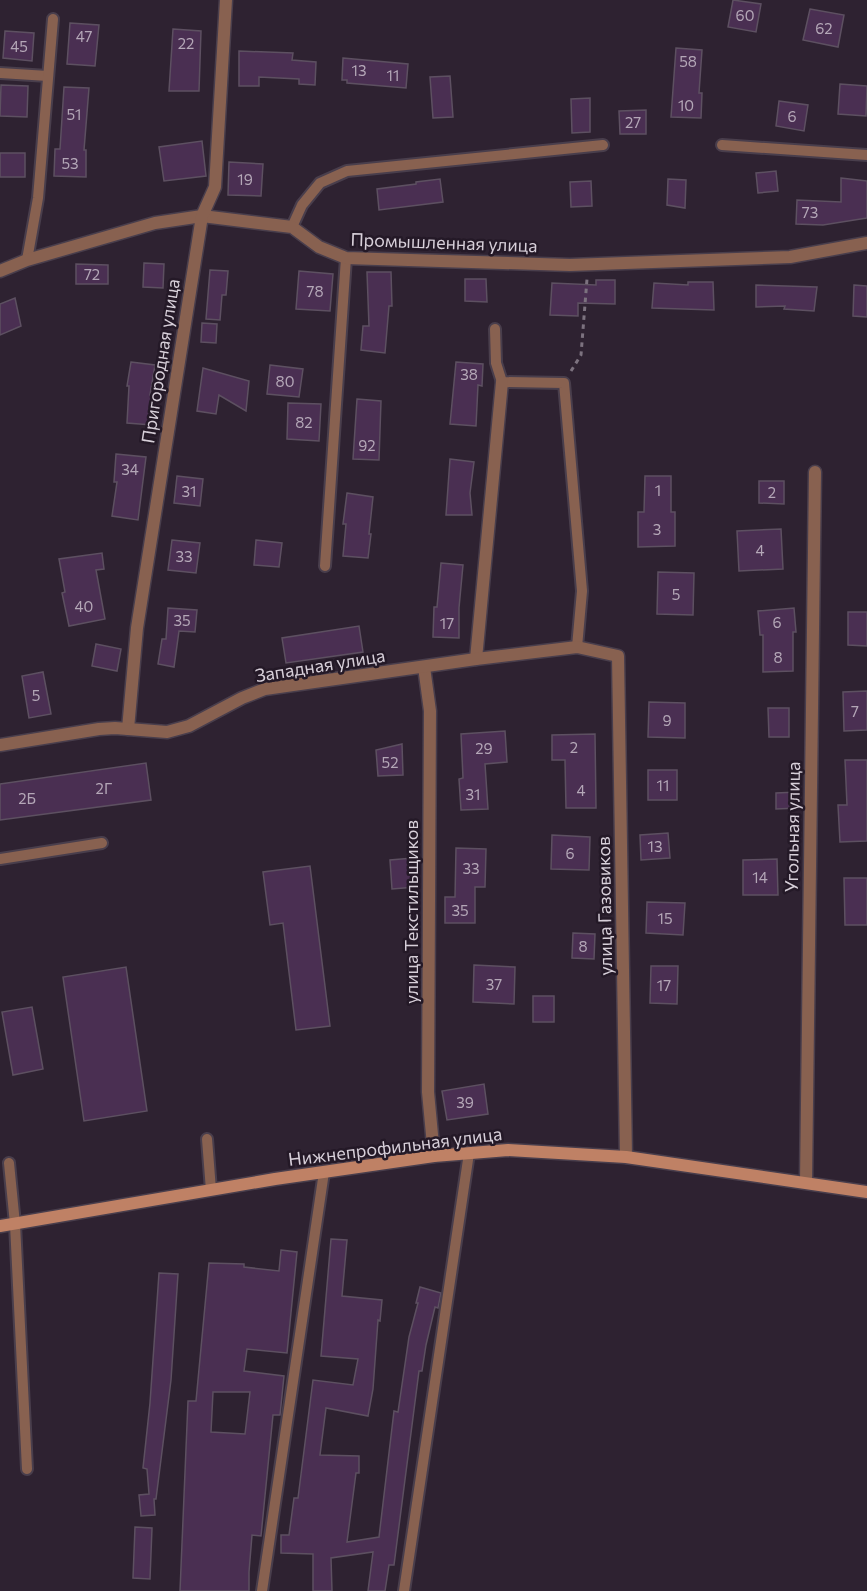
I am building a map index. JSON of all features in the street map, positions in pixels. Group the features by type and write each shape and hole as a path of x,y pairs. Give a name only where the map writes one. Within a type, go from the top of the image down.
{"street":[{"name":"Пригородная улица","path":"128,729 137,628 202,216 214,187 226,0"},
{"name":"Промышленная улица","path":"0,270 155,223 202,216 292,227 319,247 346,258 588,265 790,257 867,243"},
{"path":"476,658 502,382"},
{"name":"Угольная улица","path":"806,1182 814,472"},
{"name":"Западная улица","path":"0,745 99,729 167,732 189,726 242,698 265,689 476,658 577,648 618,656"},
{"name":"улица Газовиков","path":"618,656 626,1156"},
{"name":"улица Текстильщиков","path":"424,667 430,711 428,1092 434,1156"},
{"name":"Нижнепрофильная улица","path":"0,1226 324,1172 434,1156 508,1150 626,1156 867,1192"}],"lane":[{"path":"27,260 38,198 53,19"},
{"path":"0,73 48,76"},
{"path":"292,227 302,206 320,183 348,171 603,145"},
{"path":"722,145 867,154"},
{"path":"325,566 346,258"},
{"path":"495,329 496,363 502,382 564,383 582,591 577,648"},
{"path":"0,859 102,843"},
{"path":"207,1139 211,1190"},
{"path":"404,1591 469,1153"},
{"path":"9,1163 15,1224 27,1469"},
{"path":"262,1591 324,1172"}],"path":[{"path":"564,383 581,355 588,265"}],"building":[{"path":"733,0 761,4 756,32 728,27"},
{"path":"810,9 844,15 838,47 803,40"},
{"path":"70,23 99,25 95,66 67,64"},
{"path":"173,29 201,31 199,91 169,91"},
{"path":"5,31 34,33 32,61 3,58"},
{"path":"676,48 702,50 699,93 702,93 701,118 671,117"},
{"path":"239,51 293,53 292,60 316,62 315,85 299,84 299,79 259,77 259,86 239,86"},
{"path":"343,58 408,64 406,88 347,83 347,80 342,80"},
{"path":"450,76 453,117 433,118 430,77"},
{"path":"840,84 867,86 866,116 838,114"},
{"path":"1,85 28,86 27,117 0,116"},
{"path":"64,87 89,88 84,150 86,150 86,177 54,176 55,149 60,149"},
{"path":"590,98 590,132 572,133 571,99"},
{"path":"779,101 808,105 804,131 776,126"},
{"path":"646,110 646,134 620,134 619,111"},
{"path":"202,141 206,176 164,181 159,147"},
{"path":"0,153 25,153 25,177 0,177"},
{"path":"229,162 263,164 261,196 228,195"},
{"path":"776,171 778,191 758,193 756,173"},
{"path":"841,178 867,181 867,218 823,225 796,224 797,200 841,202"},
{"path":"440,179 443,202 379,210 377,189"},
{"path":"668,179 686,180 685,208 667,205"},
{"path":"591,181 592,206 571,207 570,182"},
{"path":"144,263 164,264 163,288 143,287"},
{"path":"76,264 108,265 108,284 76,284"},
{"path":"210,270 228,271 226,295 222,295 220,320 206,319"},
{"path":"299,271 333,274 330,311 296,309"},
{"path":"367,272 391,272 392,306 389,306 385,353 361,350 363,326 369,326"},
{"path":"465,279 486,279 487,302 465,301"},
{"path":"596,280 615,280 615,304 578,303 578,316 550,315 552,283 596,285"},
{"path":"688,282 713,282 714,310 652,308 654,283 688,285"},
{"path":"756,285 817,287 814,311 784,309 785,306 756,307"},
{"path":"854,285 867,286 867,317 853,316"},
{"path":"15,298 21,326 0,335 0,304"},
{"path":"202,323 217,324 216,343 201,342"},
{"path":"131,362 155,365 150,395 154,395 152,425 127,423 129,386 127,386"},
{"path":"456,362 483,364 482,386 478,385 476,426 450,424"},
{"path":"270,365 303,369 299,397 267,394"},
{"path":"203,368 249,381 246,411 219,395 216,414 197,411"},
{"path":"357,399 381,401 379,460 353,459"},
{"path":"288,403 321,404 319,441 287,439"},
{"path":"116,454 146,457 138,520 112,516 117,482 114,482"},
{"path":"450,459 474,462 470,493 472,515 446,515"},
{"path":"177,476 203,479 200,506 174,503"},
{"path":"645,476 671,476 671,512 675,512 675,546 638,547 638,512 644,512"},
{"path":"759,481 784,481 784,504 759,503"},
{"path":"347,493 373,497 368,558 343,556 346,524 343,524"},
{"path":"781,529 783,569 739,571 737,531"},
{"path":"172,540 200,543 196,573 168,570"},
{"path":"256,540 282,543 279,567 254,565"},
{"path":"102,553 104,569 96,570 105,619 69,626 62,593 65,592 59,559"},
{"path":"441,563 463,565 459,638 433,637 434,607 437,607"},
{"path":"658,572 694,573 693,615 657,614"},
{"path":"168,608 197,610 195,632 179,631 174,667 158,664 162,639 166,639"},
{"path":"794,608 796,632 793,632 793,671 763,672 763,635 760,635 758,611"},
{"path":"848,612 867,612 867,646 848,645"},
{"path":"359,626 363,652 286,663 282,638"},
{"path":"96,644 121,649 117,671 92,666"},
{"path":"43,672 51,714 29,718 22,676"},
{"path":"867,691 867,730 844,731 843,692"},
{"path":"649,702 685,703 685,738 648,737"},
{"path":"768,708 789,708 789,737 769,737"},
{"path":"505,731 507,762 485,764 488,809 461,810 459,779 463,778 461,734"},
{"path":"595,734 596,808 566,808 565,760 552,760 552,735"},
{"path":"402,744 403,775 378,776 376,750"},
{"path":"845,760 867,760 867,841 840,842 838,805 847,805"},
{"path":"146,763 151,800 0,820 0,784"},
{"path":"648,770 677,770 677,800 648,800"},
{"path":"798,792 799,808 776,809 776,793"},
{"path":"668,833 670,858 641,860 640,835"},
{"path":"552,835 590,837 589,870 551,869"},
{"path":"456,848 486,849 485,887 475,887 475,923 445,923 445,897 455,897"},
{"path":"413,858 416,887 392,889 390,860"},
{"path":"777,859 778,895 743,895 743,860"},
{"path":"310,866 330,1026 296,1030 283,923 270,925 263,872"},
{"path":"844,878 867,878 867,925 845,925"},
{"path":"647,902 685,903 683,935 646,933"},
{"path":"573,933 595,934 594,959 572,958"},
{"path":"474,965 515,967 514,1004 473,1002"},
{"path":"651,966 678,966 677,1004 650,1003"},
{"path":"126,967 147,1111 84,1121 63,977"},
{"path":"533,996 554,996 554,1022 533,1022"},
{"path":"32,1007 43,1069 13,1075 2,1012"},
{"path":"484,1084 488,1114 447,1120 442,1091"},
{"path":"331,1239 347,1240 342,1296 382,1300 368,1416 326,1408 320,1455 359,1456 359,1473 356,1473 347,1542 379,1537 394,1411 398,1412 409,1337 420,1287 441,1293 438,1308 435,1307 422,1371 419,1371 394,1565 389,1565 385,1591 368,1591 373,1552 331,1558 332,1591 313,1591 313,1554 281,1553 281,1535 289,1535 294,1498 298,1498 313,1380 353,1385 358,1359 321,1356"},
{"path":"281,1250 297,1252 287,1353 247,1349 244,1371 284,1376 280,1415 273,1415 261,1536 252,1535 249,1591 180,1591 188,1401 196,1401 209,1263 244,1264 244,1267 279,1271","holes":["213,1392 250,1392 245,1434 211,1432"]},
{"path":"159,1273 178,1274 171,1380 156,1499 154,1499 155,1515 141,1516 139,1495 149,1494 147,1469 143,1468"},
{"path":"135,1527 152,1528 150,1579 133,1578"}]}
